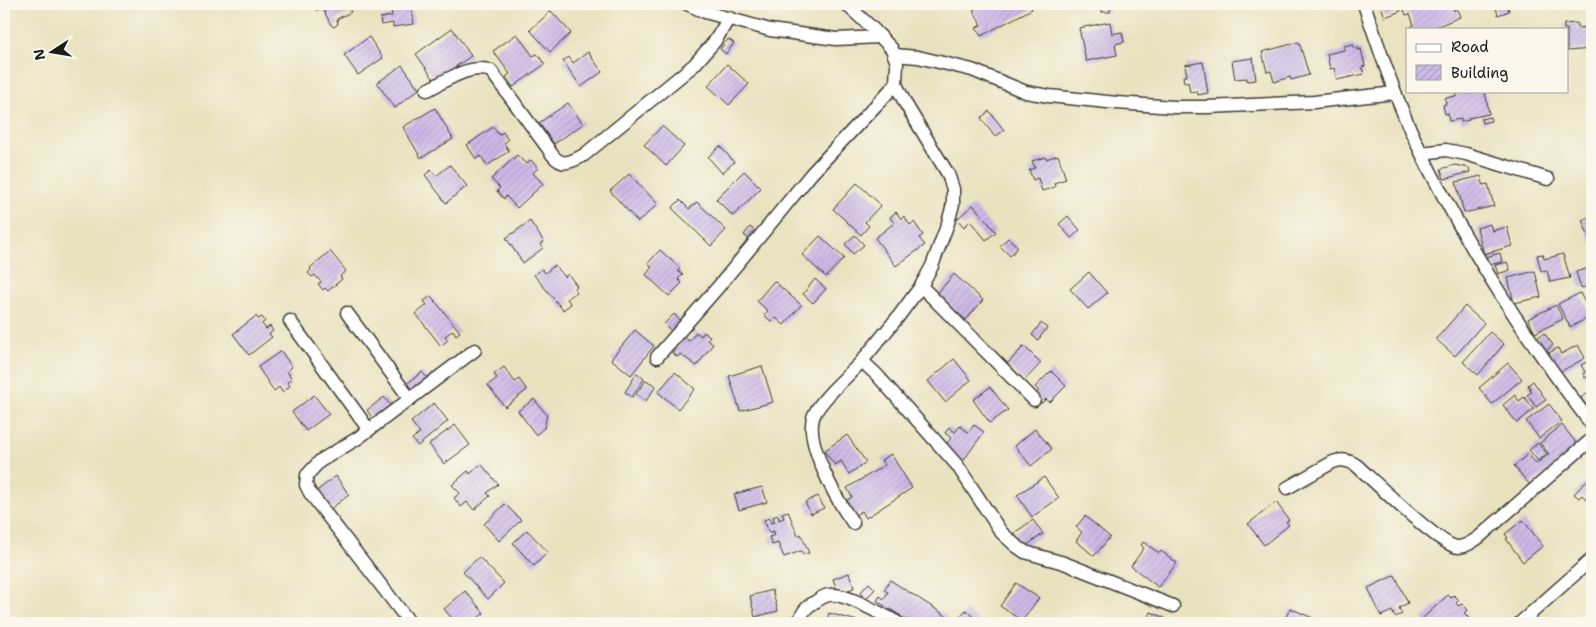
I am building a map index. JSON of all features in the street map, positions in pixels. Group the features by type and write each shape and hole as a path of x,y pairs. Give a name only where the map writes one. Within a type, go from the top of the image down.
{"street":[{"path":"687,4 705,12 770,30 836,39 881,37"},
{"path":"846,4 892,49 897,63 896,84 905,103 948,174 953,189 953,204 948,222 932,266 921,286 862,361 822,402 811,423 812,434 826,477 840,505 853,523"},
{"path":"1364,4 1395,93 1444,198 1509,308 1592,425"},
{"path":"427,90 469,70 482,68 491,71 554,159 562,163 574,161 694,65 714,42 729,18"},
{"path":"894,55 918,57 972,70 1026,92 1117,103 1208,107 1314,102 1395,93"},
{"path":"657,357 719,286 812,173 896,84"},
{"path":"1422,153 1453,151 1548,180"},
{"path":"921,286 1034,400"},
{"path":"347,313 410,398"},
{"path":"290,321 369,430"},
{"path":"410,623 310,493 306,485 307,475 320,462 369,430 475,350"},
{"path":"862,361 877,375 957,465 1001,532 1015,545 1025,552 1064,563 1173,606"},
{"path":"1287,488 1333,462 1341,459 1348,460 1434,534 1449,545 1458,547 1469,544 1478,538 1592,439"},
{"path":"1520,623 1592,559"},
{"path":"799,623 808,606 831,594 846,597 898,623"}],"building":[{"path":"314,4 346,4 351,12 337,19 338,24 334,27 331,25 323,9 316,10"},
{"path":"376,4 389,4 389,5 377,7"},
{"path":"390,4 411,4 414,24 393,27 393,23 381,25 380,18 392,16"},
{"path":"984,4 1029,4 1032,9 981,36 976,28 981,25 973,10"},
{"path":"1102,4 1110,4 1110,12 1102,12"},
{"path":"1398,4 1401,11 1385,17 1381,6"},
{"path":"1419,4 1452,4 1454,11 1457,9 1460,17 1433,28 1411,28 1414,25 1410,14 1406,15 1404,10"},
{"path":"1495,4 1507,4 1509,11 1498,15"},
{"path":"551,11 571,33 550,52 530,30"},
{"path":"1110,22 1112,34 1122,32 1124,42 1115,44 1117,55 1086,61 1079,28"},
{"path":"1577,23 1577,28 1592,27 1592,49 1568,51 1568,28 1564,28 1564,24"},
{"path":"452,28 471,56 435,81 416,54"},
{"path":"517,34 533,56 537,54 545,64 513,87 506,77 510,74 493,51"},
{"path":"369,37 383,58 358,75 344,55"},
{"path":"728,39 734,43 726,54 720,49"},
{"path":"1299,42 1309,75 1291,80 1290,77 1274,82 1271,71 1267,72 1262,52"},
{"path":"1353,44 1354,48 1358,47 1358,50 1361,49 1365,66 1362,67 1364,74 1337,80 1334,68 1330,69 1327,54 1344,50 1344,46"},
{"path":"588,52 602,72 581,87 563,61 569,57 573,63"},
{"path":"1253,58 1256,80 1247,81 1247,78 1235,79 1232,61"},
{"path":"1203,62 1208,93 1198,95 1197,91 1190,92 1188,82 1184,83 1183,76 1187,76 1185,65"},
{"path":"727,64 749,84 729,105 708,86"},
{"path":"402,65 419,89 395,108 377,83"},
{"path":"1485,92 1489,114 1468,118 1469,120 1461,122 1461,119 1449,121 1448,113 1445,114 1443,105 1446,104 1445,98 1457,96 1457,93"},
{"path":"568,103 583,124 554,144 539,123"},
{"path":"435,108 453,139 421,158 403,127"},
{"path":"989,111 1004,130 995,137 981,118"},
{"path":"1490,117 1491,121 1482,123 1481,119"},
{"path":"662,126 684,146 666,166 644,145"},
{"path":"493,127 499,135 503,132 508,140 504,143 509,151 487,166 481,156 476,159 467,145"},
{"path":"720,146 734,162 722,173 708,157"},
{"path":"517,155 526,164 531,160 538,168 533,173 543,184 517,208 506,196 504,199 497,191 500,188 491,179"},
{"path":"1058,155 1066,179 1054,183 1055,187 1042,191 1038,178 1033,180 1029,170 1035,168 1032,161"},
{"path":"450,165 467,186 446,203 425,175 431,170 436,176"},
{"path":"1455,165 1469,168 1470,172 1444,179 1441,169"},
{"path":"744,171 761,188 733,216 716,199"},
{"path":"629,174 658,204 638,222 610,191"},
{"path":"1481,176 1483,185 1488,184 1494,206 1464,213 1456,182"},
{"path":"857,183 881,205 865,222 869,226 861,235 833,209"},
{"path":"680,200 689,209 697,202 726,230 711,246 672,208"},
{"path":"973,205 996,232 986,240 970,221 964,227 957,219"},
{"path":"896,212 901,219 904,216 910,225 914,222 923,235 919,238 925,245 896,266 875,238 894,223 890,217"},
{"path":"1068,216 1080,230 1071,238 1059,224"},
{"path":"1592,216 1592,245 1582,220"},
{"path":"530,221 544,242 540,244 543,248 523,263 506,238"},
{"path":"1490,224 1492,231 1507,227 1512,246 1484,254 1477,228"},
{"path":"750,227 756,232 750,240 744,235"},
{"path":"855,235 864,245 853,254 845,244"},
{"path":"820,236 844,258 826,277 802,255"},
{"path":"1008,238 1018,247 1010,256 1000,246"},
{"path":"660,250 680,268 678,271 683,275 678,279 682,283 669,296 646,275 652,267 648,263"},
{"path":"330,251 346,271 340,276 342,279 328,291 325,288 323,290 318,284 321,282 315,275 312,277 308,273 311,270 310,268"},
{"path":"1500,253 1502,262 1489,265 1486,257"},
{"path":"1543,254 1544,259 1563,254 1570,278 1550,282 1547,270 1541,271 1537,255"},
{"path":"1507,262 1510,270 1498,274 1495,265"},
{"path":"555,265 565,277 568,274 577,286 574,288 577,292 567,299 571,304 563,310 534,275 542,269 545,273"},
{"path":"1592,267 1592,285 1581,288 1576,272"},
{"path":"1535,271 1541,297 1514,303 1508,278"},
{"path":"1089,272 1107,293 1088,309 1070,289"},
{"path":"954,274 983,300 966,320 936,295"},
{"path":"815,279 826,289 813,303 803,294"},
{"path":"774,281 801,305 784,325 776,318 772,322 764,315 768,311 757,301"},
{"path":"1580,293 1592,316 1570,327 1558,304"},
{"path":"431,296 460,332 456,335 453,330 445,336 448,340 441,346 416,314 427,305 424,301"},
{"path":"1556,305 1563,319 1535,333 1528,319"},
{"path":"1465,306 1484,323 1455,356 1436,339"},
{"path":"674,314 682,323 672,332 664,324"},
{"path":"256,316 258,319 262,317 265,321 262,324 266,329 270,326 273,331 269,334 272,337 249,355 233,334"},
{"path":"1041,323 1047,328 1038,340 1032,335"},
{"path":"635,330 654,346 631,375 611,359"},
{"path":"696,332 701,336 704,332 710,336 707,340 713,344 697,366 680,354 678,357 672,353 684,337 689,341"},
{"path":"1490,332 1504,344 1478,375 1463,362"},
{"path":"1544,333 1553,345 1546,351 1536,339"},
{"path":"1578,345 1585,358 1558,373 1549,353 1558,348 1561,354"},
{"path":"1024,346 1041,363 1024,381 1007,364"},
{"path":"281,351 292,367 287,371 292,379 287,382 290,386 282,392 279,387 274,391 258,367"},
{"path":"954,359 971,380 945,402 928,381"},
{"path":"1592,359 1591,381 1588,376 1585,378 1583,374 1585,372 1581,365"},
{"path":"1508,363 1522,379 1492,404 1479,388"},
{"path":"762,366 773,402 740,411 729,376"},
{"path":"504,367 515,382 519,379 527,390 505,407 488,385 497,378 494,374"},
{"path":"1051,371 1066,386 1050,402 1046,399 1042,403 1034,395 1039,391 1035,387"},
{"path":"422,372 428,379 410,393 405,385"},
{"path":"675,372 695,389 678,409 658,392"},
{"path":"637,373 644,379 632,397 625,392"},
{"path":"646,380 656,386 646,401 636,394"},
{"path":"1533,381 1546,400 1536,407 1527,395 1532,392 1528,385"},
{"path":"990,387 1008,410 990,423 973,400"},
{"path":"1592,389 1592,414 1581,398"},
{"path":"314,395 329,414 306,431 292,412"},
{"path":"1515,395 1519,401 1524,397 1534,409 1517,423 1503,405"},
{"path":"384,397 391,406 373,419 367,410"},
{"path":"534,399 547,415 544,428 536,435 518,411"},
{"path":"434,403 448,421 418,446 412,439 420,433 411,422"},
{"path":"1549,404 1562,421 1539,438 1526,421"},
{"path":"455,425 470,445 444,464 429,444"},
{"path":"974,425 984,432 963,461 944,447 951,438 945,433 949,427 955,432 960,426 968,432"},
{"path":"1562,425 1578,445 1530,485 1514,466 1528,454 1536,464 1549,454 1540,443"},
{"path":"1035,429 1052,449 1031,466 1015,446"},
{"path":"847,435 866,462 849,474 841,461 835,465 824,451"},
{"path":"1538,443 1547,454 1538,461 1529,450"},
{"path":"891,454 912,488 866,518 862,511 855,515 846,501 852,497 847,488 885,465 881,460"},
{"path":"481,464 498,484 487,493 490,496 474,510 467,502 461,507 454,498 460,493 452,485 468,471 470,474"},
{"path":"1592,475 1592,505 1582,495 1579,498 1574,494"},
{"path":"336,476 349,495 330,509 317,491"},
{"path":"1044,477 1059,498 1032,517 1017,495"},
{"path":"762,487 767,502 739,510 734,494"},
{"path":"818,496 824,508 811,514 805,502"},
{"path":"1276,502 1289,520 1286,522 1289,525 1264,545 1248,524"},
{"path":"505,504 521,520 499,541 484,524"},
{"path":"788,511 798,536 801,534 809,553 803,555 801,551 784,557 778,543 772,545 769,537 775,535 774,531 769,533 764,520 769,518 771,523 775,522 773,517 778,515 779,520 784,518 782,513"},
{"path":"1085,516 1110,537 1094,556 1076,541 1082,532 1076,527"},
{"path":"1033,520 1043,534 1024,547 1014,533"},
{"path":"1523,520 1543,546 1523,562 1506,539 1508,538 1505,534"},
{"path":"527,530 548,552 534,566 513,543"},
{"path":"1143,542 1159,553 1161,551 1177,563 1158,587 1131,566 1144,548 1141,545"},
{"path":"479,557 504,583 488,599 463,572"},
{"path":"849,573 854,588 838,593 833,579"},
{"path":"1395,575 1408,603 1399,608 1402,614 1395,617 1392,611 1381,616 1368,588"},
{"path":"890,580 948,617 944,623 913,623 906,619 904,623 899,620 901,616 890,609 888,613 883,610 885,606 877,601 880,596 884,599 888,592 884,590"},
{"path":"869,583 875,589 866,599 860,593"},
{"path":"1016,583 1039,598 1022,621 1000,606"},
{"path":"772,590 778,611 755,617 750,596"},
{"path":"465,591 484,613 472,623 456,623 444,609"},
{"path":"1448,595 1451,598 1454,595 1459,600 1456,603 1458,606 1462,604 1468,610 1464,613 1469,618 1464,623 1426,623 1422,619"},
{"path":"1290,608 1317,620 1316,623 1275,623 1277,618 1284,622"},
{"path":"966,610 980,623 954,623"},
{"path":"1151,612 1165,618 1163,623 1147,621"},
{"path":"829,613 864,623 826,623"}]}
